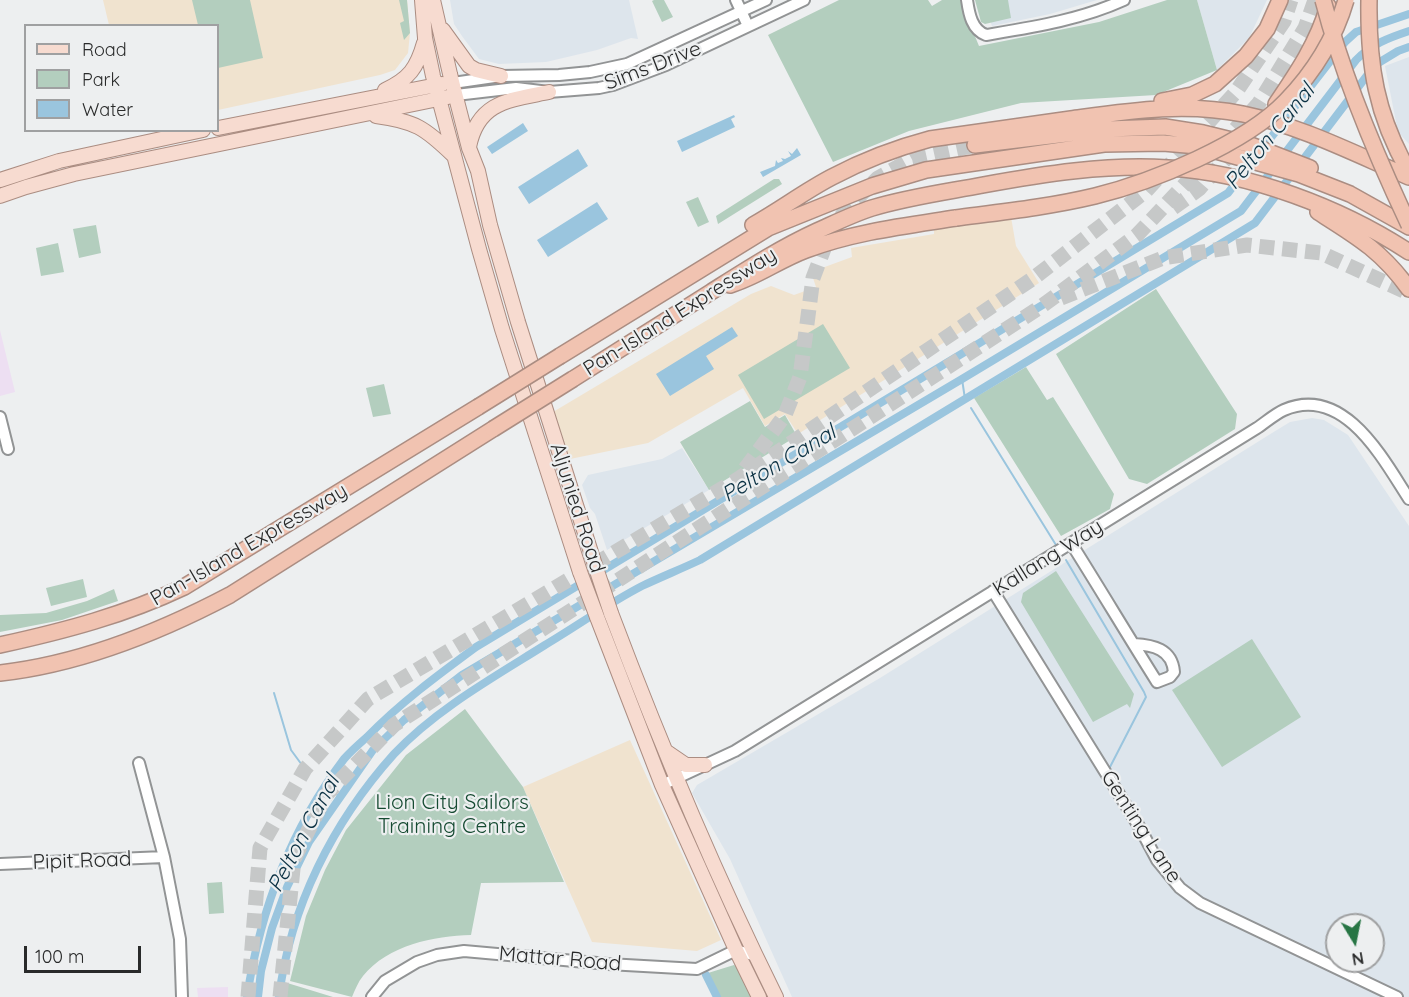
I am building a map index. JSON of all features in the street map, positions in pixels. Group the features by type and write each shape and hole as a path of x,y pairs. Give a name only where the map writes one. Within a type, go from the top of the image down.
{"highway":[{"path":"1149,108 1155,102 1192,95 1215,84 1246,56 1267,29 1281,0"},
{"path":"1323,0 1349,81 1409,226"},
{"path":"1276,104 1298,72 1315,41 1324,22 1330,0"},
{"path":"755,270 823,244 876,231 1058,203 1096,195 1173,170 1229,142 1284,103 1306,78 1326,46 1346,0"},
{"path":"1369,0 1371,60 1376,93 1394,146 1409,172"},
{"path":"740,244 748,229 821,183 867,159 895,149 930,139 1149,108 1202,108 1242,114 1278,123 1326,140 1409,177"},
{"path":"975,145 1137,127 1183,129 1250,152"},
{"name":"Pan-Island Expressway","path":"0,645 47,635 118,615 184,587 314,509 740,244 768,228 813,208 872,186 926,170 1104,144 1130,142 1198,146 1250,152 1302,170 1409,226"},
{"name":"Pan-Island Expressway","path":"0,673 88,655 167,627 230,595 716,289 750,279 755,270 816,231 871,208 930,194 1006,181 1114,168 1168,168 1229,177 1286,193 1339,213 1384,236 1409,252"},
{"path":"1286,193 1367,243 1395,269 1409,289"}],"main road":[{"name":"Aljunied Road","path":"422,0 425,38 454,157 502,329 580,572 662,785 759,997"},
{"name":"Aljunied Road","path":"433,0 469,148 478,171 490,225 518,322 611,613 676,778 776,997"},
{"path":"438,21 469,66 501,76"},
{"path":"371,97 398,84 409,75 419,61 425,38"},
{"path":"219,128 435,86 454,89"},
{"path":"0,196 63,177 440,99 454,89"},
{"path":"469,148 475,126 490,110 503,101 549,92"},
{"path":"359,114 410,122 424,129 454,157"},
{"path":"0,180 59,161 194,132"},
{"path":"665,751 686,765 705,765"}],"street":[{"path":"736,0 748,26"},
{"name":"Sims Drive","path":"454,89 501,76 559,75 590,72 627,64 766,0"},
{"name":"Sims Drive","path":"454,89 516,88 549,92 613,85 666,65 804,0"},
{"path":"967,0 972,23 980,33 986,35 1063,22 1105,9 1124,0"},
{"name":"Kallang Way","path":"662,785 735,751 1283,411 1307,405 1320,405 1334,409 1347,418 1362,433 1409,500"},
{"path":"0,417 8,449"},
{"path":"1068,545 1134,645"},
{"name":"Genting Lane","path":"993,591 1140,828 1157,860 1180,888 1200,903 1396,997"},
{"path":"139,763 164,857 164,868 180,939 182,997"},
{"name":"Pipit Road","path":"0,864 164,857"},
{"path":"736,950 756,956"},
{"name":"Mattar Road","path":"372,997 385,981 417,962 464,951 658,968 697,969 736,950"}],"shaded area":[{"path":"103,0 407,0 410,33 408,53 395,70 219,110 219,24 109,24"},
{"path":"450,0 629,0 638,39 631,38 597,50 546,62 499,64 479,59 454,24"},
{"path":"983,0 1097,0 1050,14 992,26"},
{"path":"1197,0 1267,0 1249,38 1217,70"},
{"path":"1409,57 1409,144 1398,132 1385,66"},
{"path":"1011,217 1016,246 1039,283 798,434 785,414 765,426 743,388 648,443 570,459 553,412 751,294 771,286 794,295 816,287 811,272 852,257 851,248 934,234 934,230"},
{"path":"0,330 15,392 0,396"},
{"path":"1312,418 1324,420 1348,435 1409,526 1409,997 792,997 730,859 692,793 697,785 880,678 1290,422"},
{"path":"682,448 709,490 607,550 582,485 588,475 662,459"},
{"path":"630,740 721,940 697,951 592,942 523,787"},
{"path":"228,987 228,997 198,997 197,988"}],"green space":[{"path":"192,0 250,0 263,58 219,68 219,24 198,24"},
{"path":"399,0 407,0 410,33 404,40 400,23 404,21"},
{"path":"664,0 673,17 662,22 652,1"},
{"path":"839,0 928,0 932,6 942,0 960,0 979,46 1099,22 1167,0 1197,0 1217,70 1156,95 1021,103 909,131 833,162 768,35"},
{"path":"975,0 1008,0 1011,18 985,24 981,22"},
{"path":"774,179 779,179 782,184 718,224 716,216"},
{"path":"698,197 709,222 698,227 686,202"},
{"path":"96,225 101,253 79,258 73,229"},
{"path":"58,243 64,272 41,276 36,248"},
{"path":"1156,289 1237,414 1235,429 1147,484 1129,479 1056,354"},
{"path":"823,324 850,368 764,419 738,375"},
{"path":"1026,367 1047,400 1053,397 1114,494 1110,509 1061,536 974,398"},
{"path":"384,384 391,414 373,417 366,388"},
{"path":"750,401 765,427 785,415 797,436 709,490 680,442"},
{"path":"1056,571 1134,694 1130,708 1127,704 1093,722 1021,602 1023,593"},
{"path":"83,579 87,597 51,606 46,588"},
{"path":"114,589 118,601 62,620 0,632 0,615 46,613 87,601"},
{"path":"1252,639 1301,717 1222,767 1172,690"},
{"name":"Lion City Sailors Training Centre","path":"465,709 523,787 564,882 481,883 471,935 427,940 398,950 373,965 361,978 352,997 290,981 306,916 325,870 346,830 406,755"},
{"path":"222,882 224,913 209,914 207,883"},
{"path":"734,965 740,968 754,997 720,997 708,973"},
{"path":"284,982 333,997 283,997"}],"water":[{"path":"734,115 735,117 731,119 735,127 682,152 677,141"},
{"path":"523,123 528,131 492,154 487,147"},
{"path":"797,148 801,155 763,177 760,172 775,166 776,160 778,163 783,161 781,158 791,156 788,151 792,154"},
{"path":"578,149 588,166 529,204 518,187"},
{"path":"597,202 608,219 548,257 537,240"},
{"path":"732,327 738,336 706,356 714,369 670,396 656,374"}],"waterway":[{"name":"Pelton Canal","path":"247,997 269,902 293,842 308,814 344,759 406,701 476,647 1228,193 1345,42 1356,32 1409,14"},
{"name":"Pelton Canal","path":"258,997 261,971 272,928 287,887 309,842 373,750 404,720 462,675 1241,211 1356,60 1381,42 1409,31"},
{"name":"Pelton Canal","path":"279,997 293,931 318,867 352,808 372,780 410,738 446,709 486,682 617,600 700,560 1255,223 1375,65 1409,47"},
{"path":"962,379 965,399"},
{"path":"971,408 1056,545"},
{"path":"1066,560 1146,697 1110,767"},
{"path":"274,693 291,750 302,765"},
{"path":"325,788 341,797"},
{"path":"706,975 717,997"}],"tunnel":[{"path":"248,997 260,848 305,769 368,699 738,479 1035,277 1146,191 1236,92 1284,21 1291,0"},
{"path":"1220,146 1259,103 1305,28 1315,0"},
{"path":"745,469 785,415 800,377 813,278 828,238 846,209 878,178 912,159 975,145"},
{"path":"1173,208 1199,189 1237,146"},
{"path":"280,997 294,859 326,795 394,725 1042,306 1137,235 1204,164"},
{"path":"1061,298 1163,258 1247,245 1321,253 1404,291 1409,296"}]}
